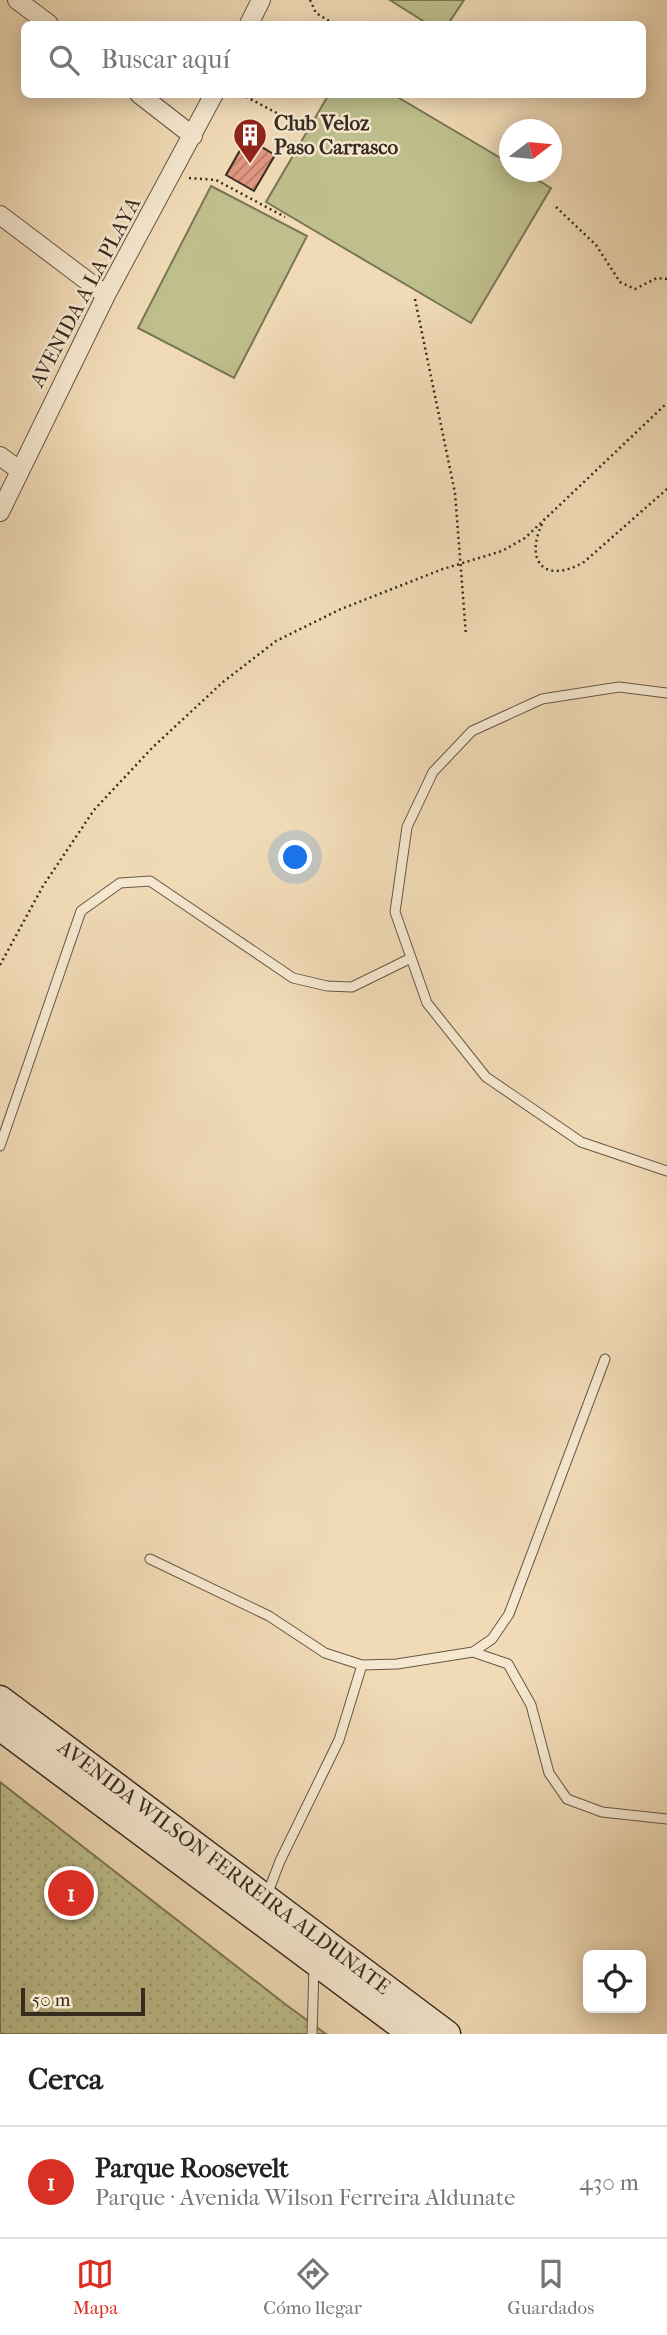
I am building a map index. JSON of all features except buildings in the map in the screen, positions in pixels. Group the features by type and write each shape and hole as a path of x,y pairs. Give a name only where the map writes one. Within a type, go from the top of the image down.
{"main road":[{"name":"AVENIDA WILSON FERREIRA ALDUNATE","path":"0,1699 261,1908 314,1962 407,2033"},
{"name":"AVENIDA WILSON FERREIRA ALDUNATE","path":"0,1727 447,2034"}],"street":[{"path":"18,0 45,21"},
{"path":"250,21 261,0"},
{"path":"144,98 193,136"},
{"name":"AVENIDA A LA PLAYA","path":"0,512 106,295 212,98"},
{"path":"0,215 106,295"},
{"path":"0,456 19,470"}],"lane":[{"path":"667,693 619,687 542,699 472,731 433,772 407,827 395,912 427,1003 486,1077 581,1142 667,1171"},
{"path":"0,1146 81,911 120,883 150,881 293,978 327,986 352,987 411,958"},
{"path":"150,1559 269,1616 325,1653 362,1665 397,1664 473,1652 492,1639 509,1614 605,1359"},
{"path":"473,1652 508,1664 530,1705 549,1773 567,1798 602,1812 667,1819"},
{"path":"261,1908 280,1861 340,1740 362,1665"},
{"path":"312,2034 314,1962"}],"path":[{"path":"310,0 316,13 329,21"},
{"path":"249,98 288,119"},
{"path":"177,165 189,178 216,180 285,216"},
{"path":"555,207 596,245 621,282 635,289 657,278 667,279"},
{"path":"415,299 447,444 463,563 466,635"},
{"path":"0,965 43,886 94,810 152,748 223,682 276,641 341,609 502,551 525,538 667,403"},
{"path":"544,521 533,543 535,555 542,567 554,572 570,570 584,562 667,489"}],"green space":[{"path":"390,0 464,0 450,21 423,21"},
{"path":"327,98 399,98 499,157 499,182 541,182 551,188 471,323 266,202"},
{"path":"211,186 307,236 234,378 138,328"},
{"path":"0,1782 285,2004 326,2034 0,2034"}],"place":[{"name":"Club Veloz Paso Carrasco","path":"250,165"},
{"name":"Parque Roosevelt","path":"71,1893"}]}
